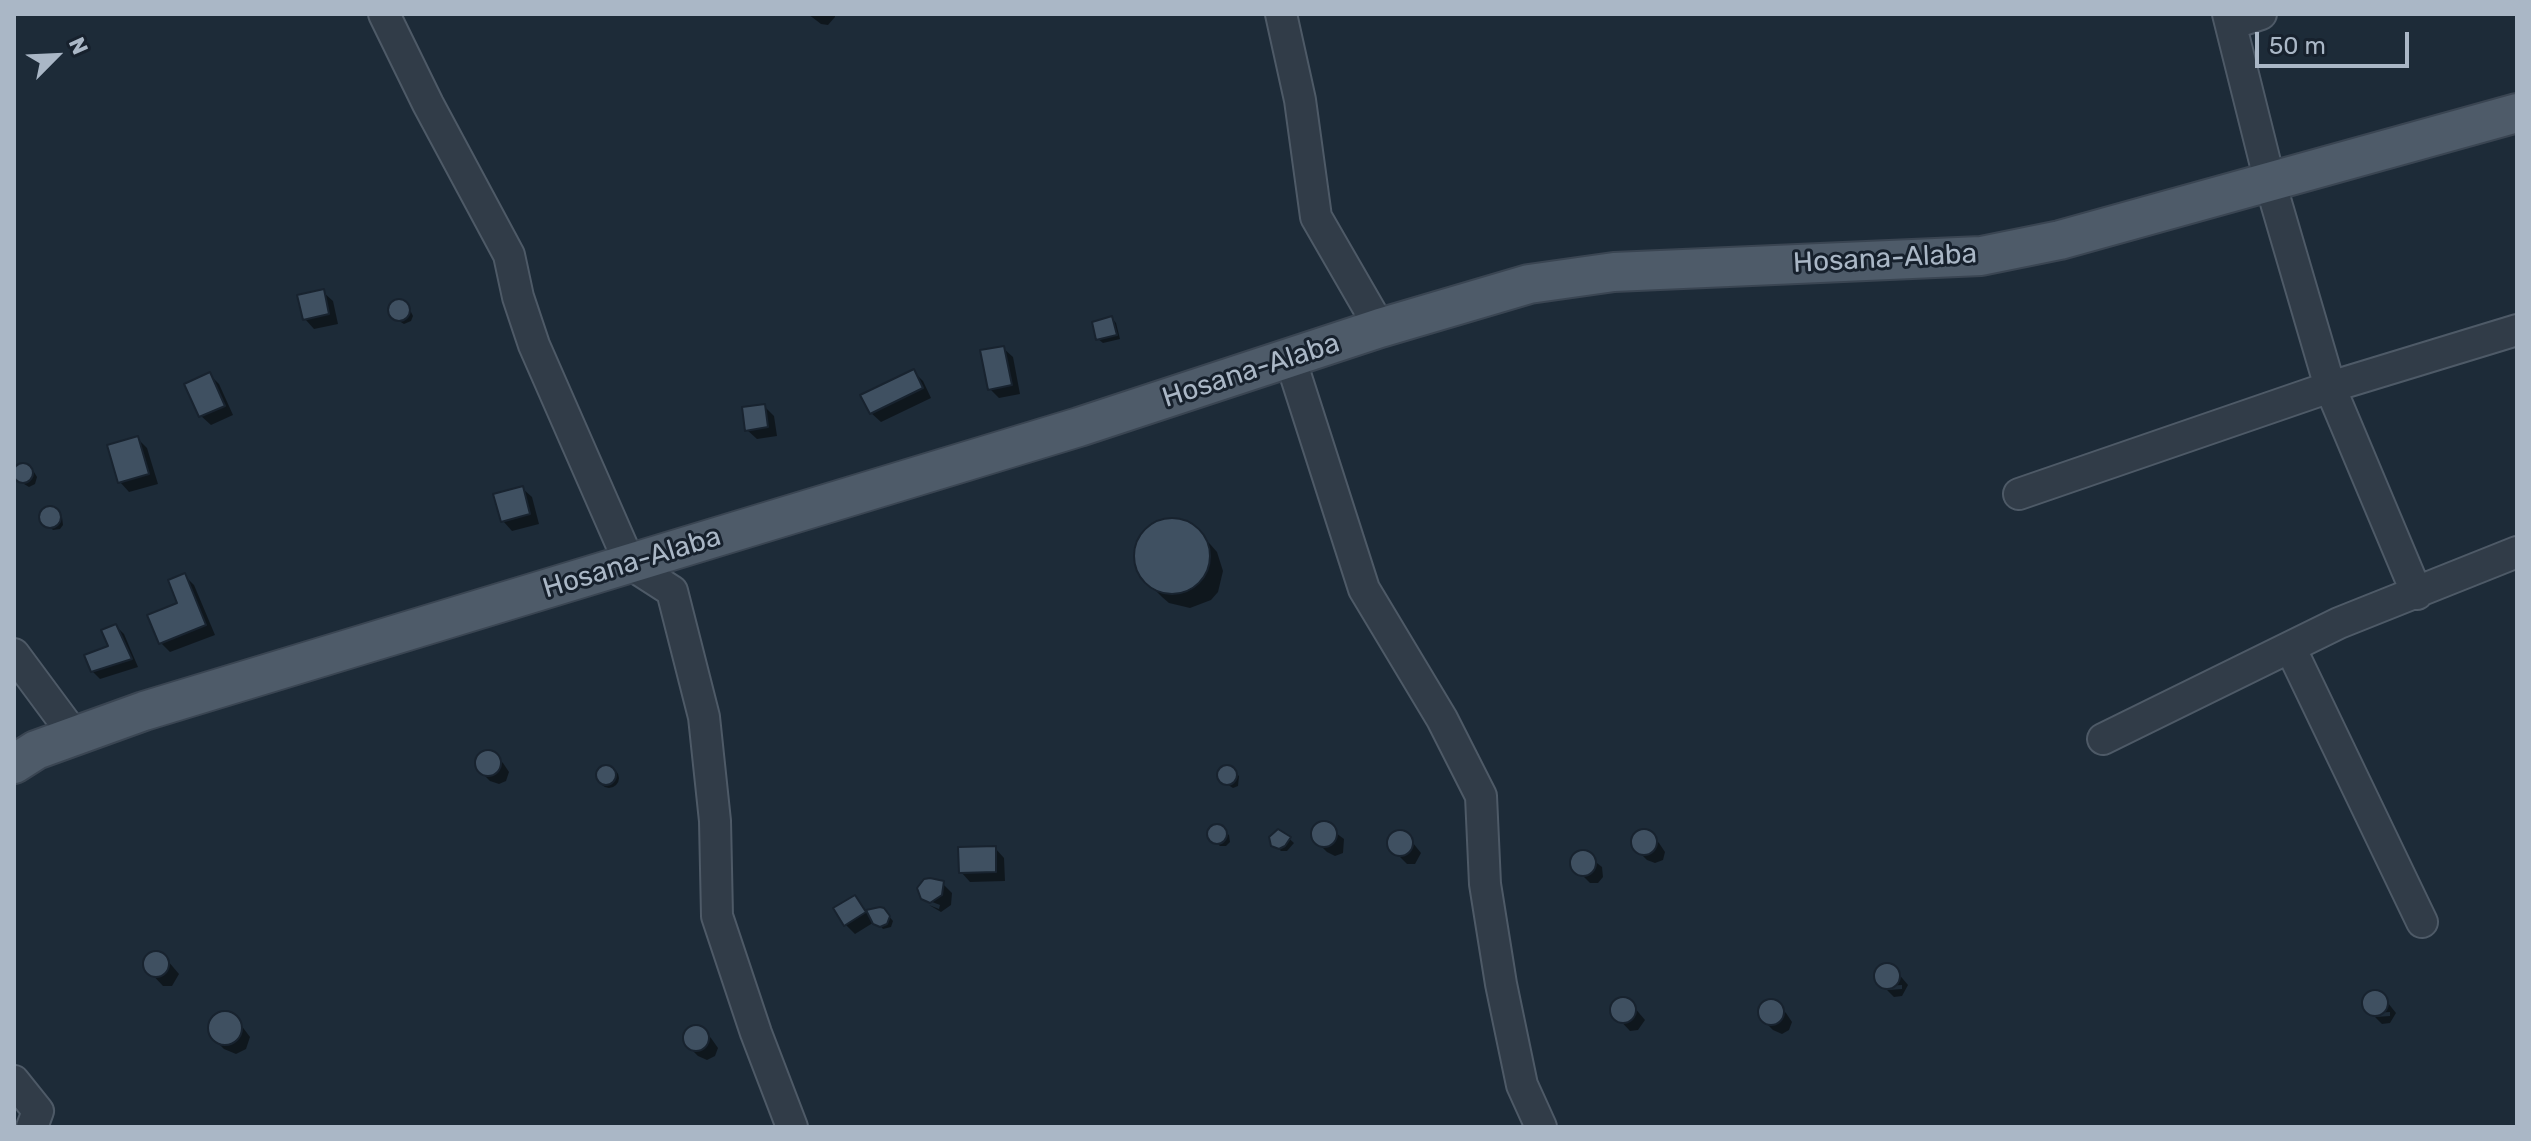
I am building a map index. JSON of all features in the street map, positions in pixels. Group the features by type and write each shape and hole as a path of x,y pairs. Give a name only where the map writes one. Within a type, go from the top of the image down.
{"main road":[{"name":"Hosana-Alaba","path":"21,755 74,735 1079,427 1380,328 1529,284 1614,272 1981,256 2060,240 2517,113"}],"street":[{"path":"384,14 509,255 518,297 534,345 630,564 672,591 704,717 715,821 717,916 756,1033 792,1127"},
{"path":"1281,14 1300,100 1316,217 1380,328"},
{"path":"2261,14 2230,19 2270,182 2330,387 2417,594"},
{"path":"2019,494 2330,387 2517,330"},
{"path":"1290,358 1364,589 1442,719 1481,796 1485,884 1501,984 1522,1085 1541,1127"},
{"path":"2103,739 2339,623 2517,552"},
{"path":"2290,647 2422,922"},
{"path":"14,654 74,735"},
{"path":"14,1081 38,1111 32,1127"}],"building":[{"path":"324,289 329,314 303,320 297,295"},
{"path":"399,299 410,310 399,321 388,310"},
{"path":"1112,316 1117,335 1096,340 1092,322"},
{"path":"1004,346 1012,385 988,390 980,350"},
{"path":"914,369 923,388 870,414 860,395"},
{"path":"210,372 225,406 199,417 184,384"},
{"path":"765,404 768,427 745,431 742,407"},
{"path":"138,436 149,474 118,483 107,445"},
{"path":"19,463 27,463 33,473 27,483 19,483 13,477 13,469"},
{"path":"523,486 530,514 501,522 493,494"},
{"path":"50,506 61,517 50,528 39,517"},
{"path":"1172,518 1186,521 1199,529 1207,542 1210,556 1207,570 1199,583 1186,591 1172,594 1158,591 1145,583 1137,570 1134,556 1137,542 1145,529 1158,521"},
{"path":"185,573 206,625 159,644 147,615 177,603 168,580"},
{"path":"116,624 132,659 91,672 84,655 108,646 101,630"},
{"path":"488,750 497,754 501,763 497,772 488,776 479,772 475,763 479,754"},
{"path":"606,765 613,768 616,775 613,782 606,785 599,782 596,775 599,768"},
{"path":"1227,765 1234,768 1237,775 1234,782 1227,785 1220,782 1217,775 1220,768"},
{"path":"1324,821 1333,825 1337,834 1333,843 1324,847 1315,843 1311,834 1315,825"},
{"path":"1217,824 1224,827 1227,834 1224,841 1217,844 1210,841 1207,834 1210,827"},
{"path":"1278,829 1291,837 1279,849 1271,846 1269,837"},
{"path":"1644,829 1653,833 1657,842 1653,851 1644,855 1635,851 1631,842 1635,833"},
{"path":"1400,830 1409,834 1413,843 1409,852 1400,856 1391,852 1387,843 1391,834"},
{"path":"996,846 996,872 959,873 958,847"},
{"path":"1583,850 1592,854 1596,863 1592,872 1583,876 1574,872 1570,863 1574,854"},
{"path":"924,879 944,881 942,895 930,903 921,899 917,888"},
{"path":"855,895 866,912 844,926 833,908"},
{"path":"880,907 890,916 887,924 880,927 873,924 866,910"},
{"path":"156,951 165,955 169,964 165,973 156,977 147,973 143,964 147,955"},
{"path":"1887,963 1896,967 1900,976 1896,985 1887,989 1878,985 1874,976 1878,967"},
{"path":"2375,990 2384,994 2388,1003 2384,1012 2375,1016 2366,1012 2362,1003 2366,994"},
{"path":"1623,997 1632,1001 1636,1010 1632,1019 1623,1023 1614,1019 1610,1010 1614,1001"},
{"path":"1771,999 1780,1003 1784,1012 1780,1021 1771,1025 1762,1021 1758,1012 1762,1003"},
{"path":"225,1011 237,1016 242,1028 237,1040 225,1045 213,1040 208,1028 213,1016"},
{"path":"696,1025 705,1029 709,1038 705,1047 696,1051 687,1047 683,1038 687,1029"}]}
